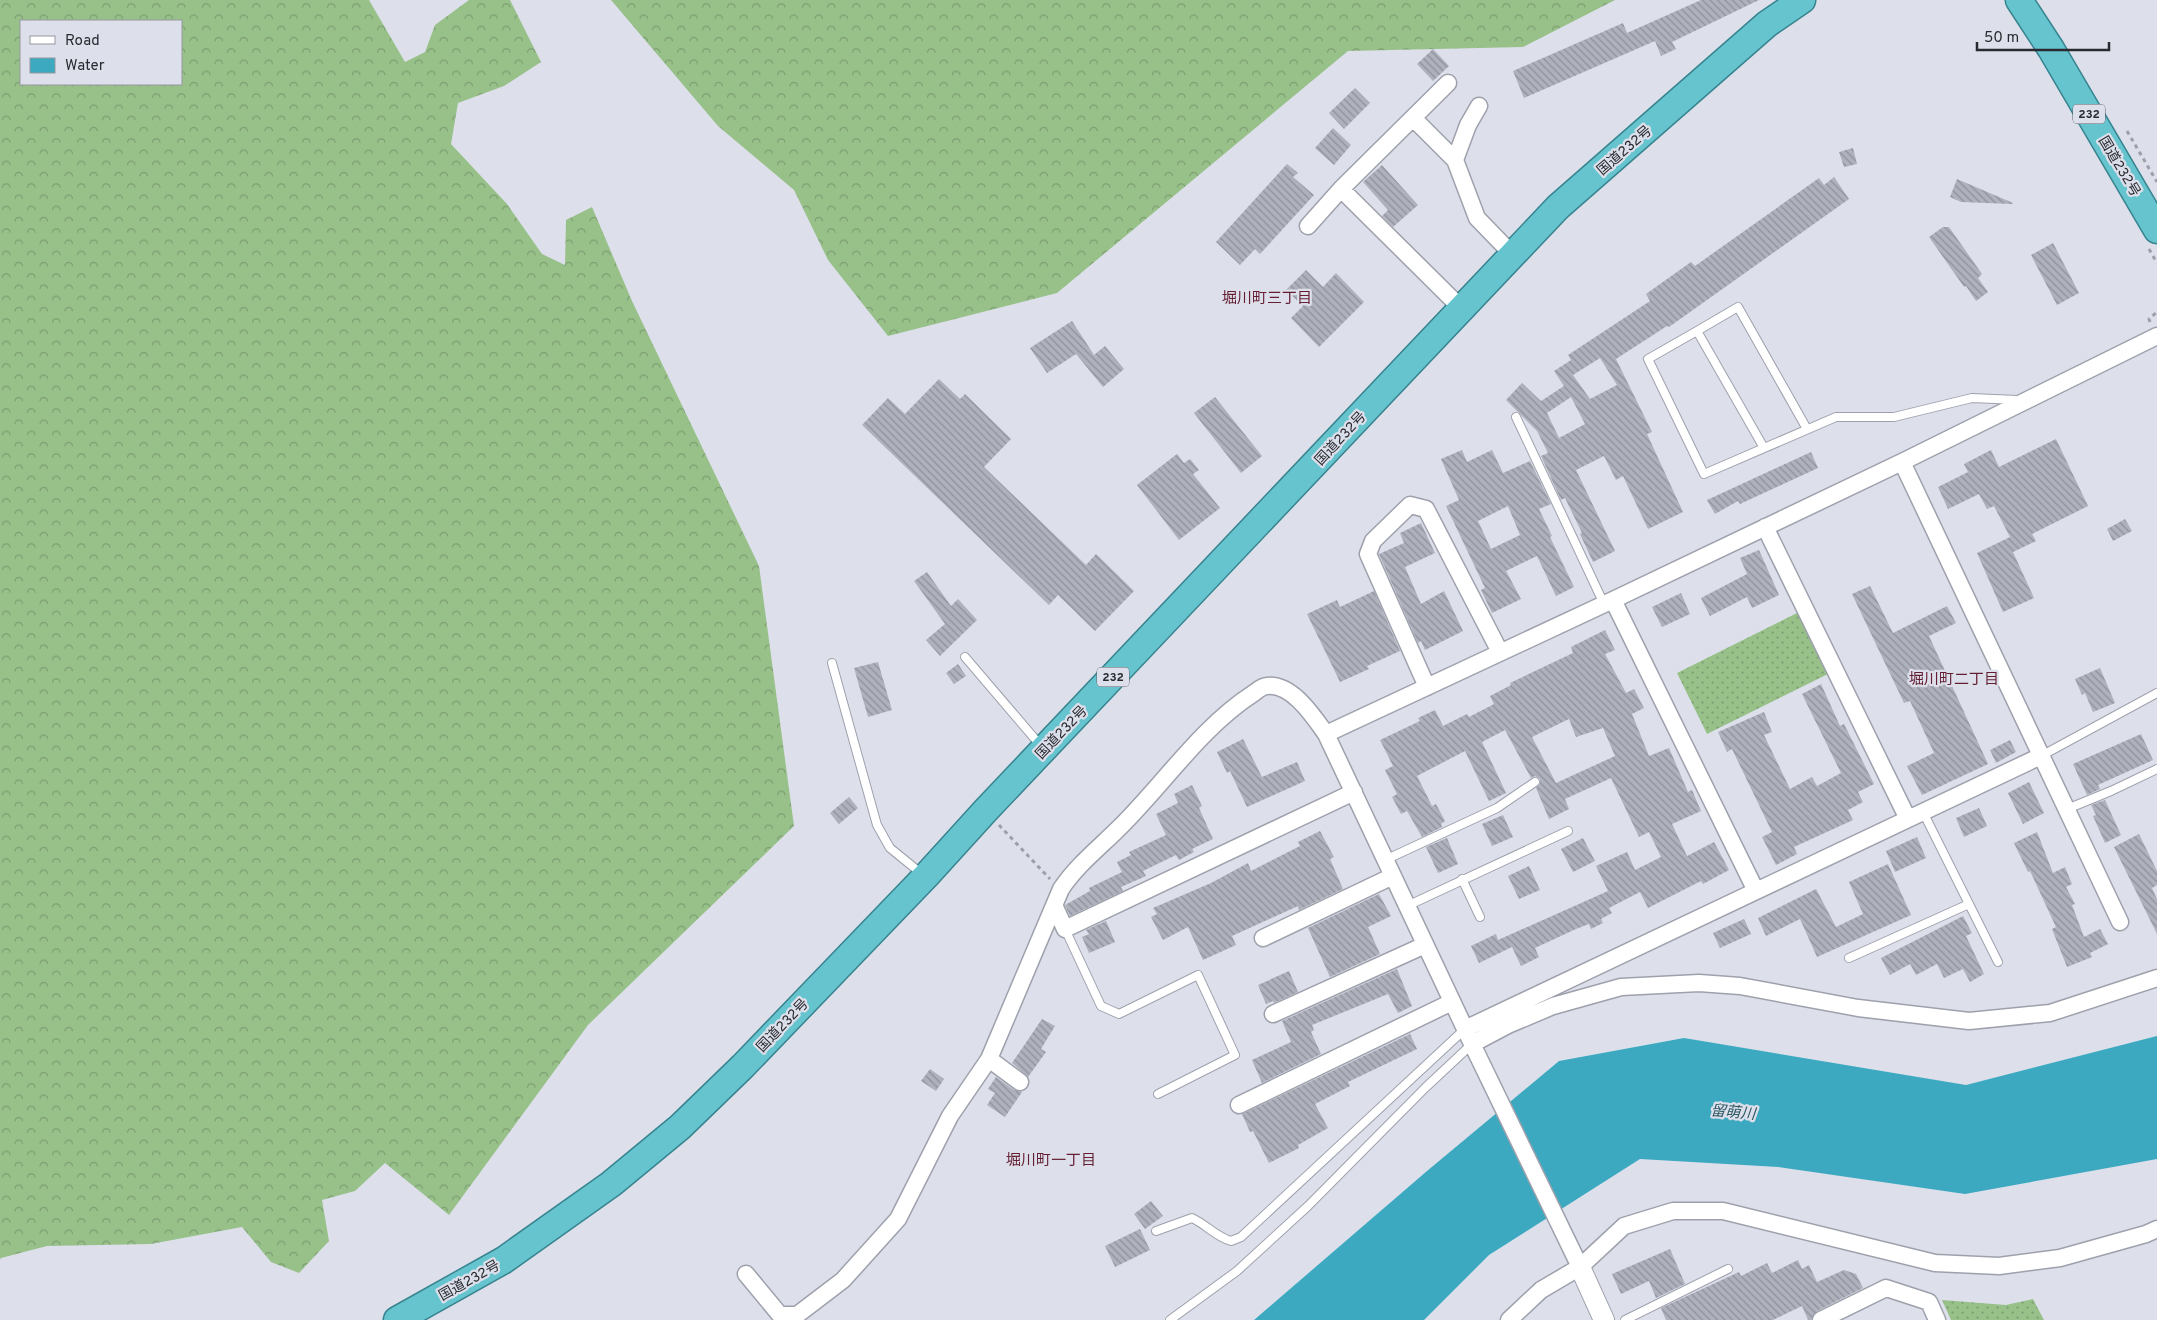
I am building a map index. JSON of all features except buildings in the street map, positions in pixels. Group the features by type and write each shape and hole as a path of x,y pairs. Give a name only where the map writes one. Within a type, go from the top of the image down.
{"highway":[{"name":"国道232号","path":"399,1319 504,1260 611,1184 680,1126 743,1066 926,876 986,810 1558,207 1767,24 1802,0"},
{"name":"国道232号","path":"2019,0 2051,49 2157,230"}],"street":[{"path":"1308,226 1341,189 1448,83"},
{"path":"1455,160 1468,125 1479,106"},
{"path":"1413,118 1455,160 1477,218 1513,255"},
{"path":"1341,189 1462,309"},
{"path":"1326,734 1902,462 2157,336"},
{"path":"1902,462 2120,922"},
{"path":"1427,687 1368,554 1374,541 1410,505 1426,509 1500,652"},
{"path":"1764,527 1908,819"},
{"path":"1609,602 1756,891"},
{"path":"746,1274 780,1315 797,1316 843,1280 898,1219 950,1116 989,1059 1062,889 1072,872 1120,828 1208,731 1238,703 1265,686 1278,686 1304,704 1326,734 1604,1320"},
{"path":"1465,1029 2041,756"},
{"path":"1055,907 1066,929 1354,792"},
{"path":"1263,938 1393,876"},
{"path":"1273,1014 1425,945"},
{"path":"1473,1047 1508,1026 1553,1006 1621,987 1699,983 1740,986 1858,1008 1969,1021 2050,1013 2157,978"},
{"path":"1239,1105 1452,1002"},
{"path":"989,1059 1020,1082"},
{"path":"1510,1320 1541,1290 1624,1226 1673,1211 1723,1211 1935,1263 1999,1266 2060,1258 2146,1234 2157,1229"},
{"path":"1821,1320 1886,1288 1929,1302 1937,1320"}],"lane":[{"path":"1807,429 1738,307 1648,359 1704,474 1836,417 1894,417 1972,398 2026,401"},
{"path":"1697,331 1764,448"},
{"path":"1516,417 1609,602"},
{"path":"965,657 1044,750"},
{"path":"832,663 877,825 890,848 926,876"},
{"path":"2041,756 2157,693"},
{"path":"2067,809 2157,769"},
{"path":"1385,860 1498,808 1535,782"},
{"path":"1923,812 1998,962"},
{"path":"1407,906 1568,831"},
{"path":"1462,879 1480,917"},
{"path":"1849,958 1969,904"},
{"path":"1066,929 1101,1006 1119,1014 1198,975 1235,1055 1158,1094"},
{"path":"1156,1231 1192,1218 1204,1223 1222,1239 1231,1241 1241,1237 1465,1029"},
{"path":"1170,1320 1238,1271 1308,1206 1425,1088 1473,1047"},
{"path":"1625,1320 1728,1269"}],"path":[{"path":"986,810 1037,868 1062,889"}],"green space":[{"path":"0,0 369,0 405,62 425,52 435,25 469,0 510,0 541,62 504,86 458,103 451,144 507,204 542,254 565,265 566,220 592,207 632,301 759,566 794,826 588,1025 449,1215 385,1163 355,1191 322,1200 329,1241 299,1273 271,1262 242,1227 151,1244 47,1246 1,1258 0,1260"},
{"path":"611,0 1615,0 1523,47 1348,51 1057,293 888,336 828,260 794,190 718,126"},
{"path":"1797,613 1828,674 1707,734 1677,673"},
{"path":"2033,1299 2044,1320 1951,1320 1942,1300 2006,1305"}],"water":[{"name":"留萌川","path":"2157,1036 2157,1159 1965,1194 1778,1167 1640,1159 1489,1255 1424,1320 1254,1320 1427,1171 1559,1061 1684,1038 1966,1085"}],"district":[{"name":"堀川町三丁目","path":"1267,298"},
{"name":"堀川町二丁目","path":"1954,679"},
{"name":"堀川町一丁目","path":"1051,1160"}]}
